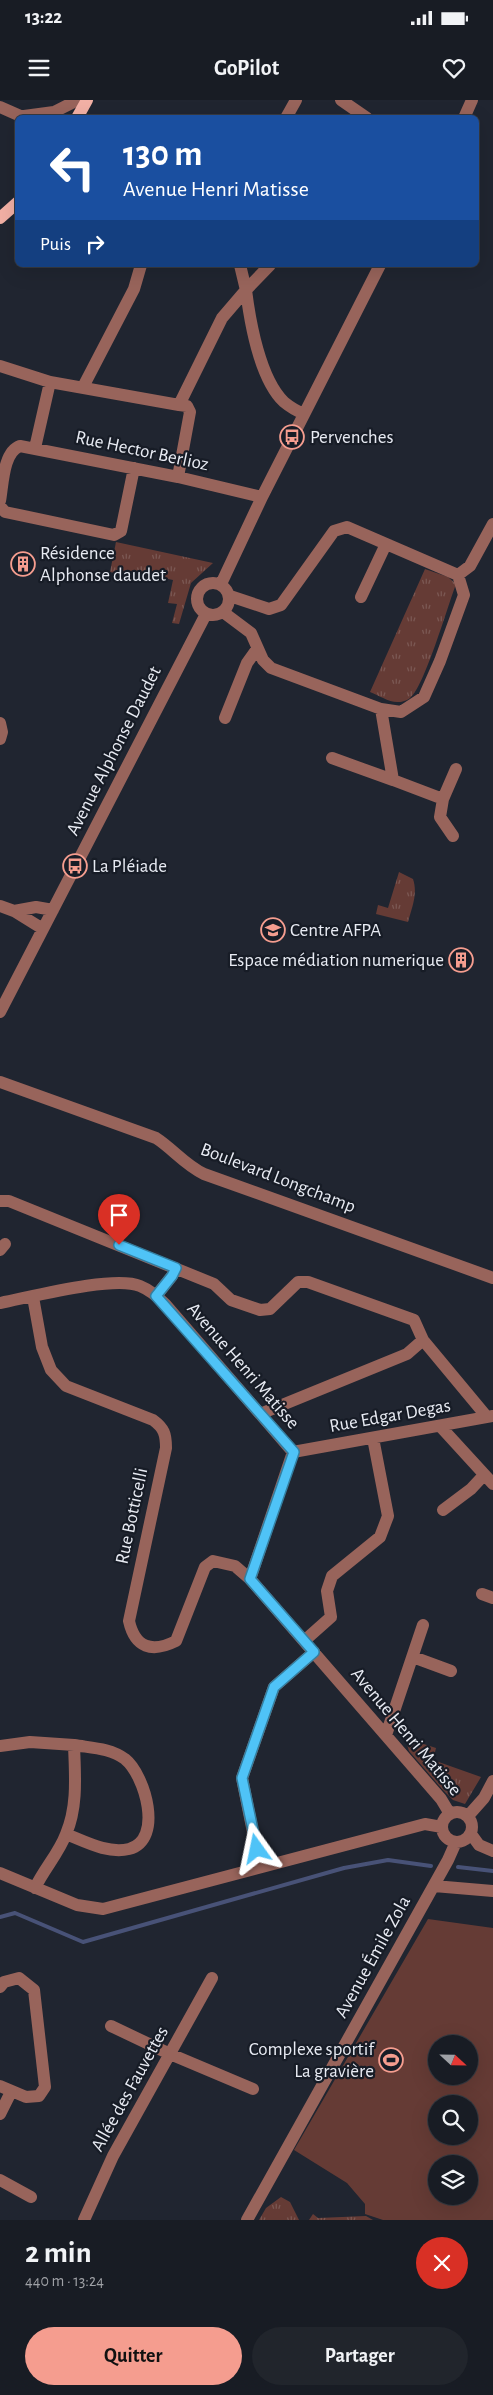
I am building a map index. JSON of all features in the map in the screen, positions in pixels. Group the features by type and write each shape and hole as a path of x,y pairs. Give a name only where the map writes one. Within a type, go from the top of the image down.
{"main road":[{"path":"79,115 87,100"},
{"path":"0,218 15,205"}],"street":[{"path":"50,115 78,100"},
{"path":"288,115 296,100"},
{"path":"341,100 363,115"},
{"path":"465,115 472,100"},
{"path":"0,107 19,115"},
{"path":"83,387 134,289 140,267"},
{"path":"240,267 250,320 267,375 285,403 304,414"},
{"path":"179,405 222,318 268,267"},
{"path":"220,584 379,267"},
{"path":"0,366 50,382 187,406 190,412 178,477"},
{"path":"35,448 50,382"},
{"name":"Rue Hector Berlioz","path":"0,502 9,457 13,448 20,446 178,477 262,497"},
{"path":"0,506 5,512 114,535 121,531 134,468"},
{"path":"458,575 470,566 493,524"},
{"path":"230,596 227,608 218,615 206,614 198,604 198,592 208,583 220,584 225,587 230,596 269,609 281,605 334,531 340,528 353,528 458,575"},
{"path":"361,597 386,544"},
{"path":"223,612 250,633 263,660 271,668 381,709 401,712 424,697 440,661 464,595 458,575"},
{"name":"Avenue Alphonse Daudet","path":"0,1012 206,614"},
{"path":"225,718 248,663 257,649"},
{"path":"381,709 393,780"},
{"path":"0,723 2,732 0,739"},
{"path":"332,758 443,799"},
{"path":"453,836 440,817 443,799 456,769"},
{"path":"0,906 14,911 43,929"},
{"path":"14,911 36,907 53,910"},
{"name":"Boulevard Longchamp","path":"0,1082 156,1138 168,1145 186,1164 204,1174 493,1278"},
{"path":"0,1201 17,1204 176,1268 214,1284 231,1300 260,1310 270,1309 298,1282 308,1282 414,1320 423,1340 490,1416"},
{"path":"156,1296 176,1268"},
{"name":"Avenue Henri Matisse","path":"0,1303 118,1282 140,1286 156,1296 294,1452 250,1579 441,1799 450,1814"},
{"name":"Rue Botticelli","path":"33,1297 42,1346 50,1370 66,1386 153,1420 162,1426 166,1434 166,1448 129,1621 131,1631 137,1640 142,1645 156,1648 176,1641 206,1567 213,1561 235,1566 250,1579"},
{"path":"260,1414 407,1354 423,1340"},
{"name":"Rue Edgar Degas","path":"294,1452 490,1416"},
{"path":"440,1426 489,1480 471,1489 443,1510"},
{"path":"304,1641 331,1617 327,1591 332,1576 380,1537 388,1516 373,1438"},
{"path":"386,1736 423,1625"},
{"path":"260,1867 242,1778 274,1687 314,1652"},
{"path":"412,1657 451,1671"},
{"path":"0,1746 30,1742 103,1749 124,1758 133,1766 140,1778 149,1812 148,1826 144,1838 138,1845 120,1850 98,1847 66,1834"},
{"path":"35,1888 66,1834 75,1797 74,1746"},
{"path":"468,1816 484,1798 493,1781"},
{"path":"460,1812 468,1816 472,1825 470,1834 464,1840 456,1842 448,1839 442,1827 444,1819 450,1814 460,1812"},
{"path":"0,1873 77,1905 103,1909 425,1824 442,1827"},
{"path":"470,1834 479,1845 493,1851"},
{"name":"Avenue Émile Zola","path":"247,2220 434,1886 456,1842"},
{"path":"434,1886 493,1891"},
{"path":"0,1987 4,1982 19,1978 34,1990 45,2087 39,2096 26,2097 5,2089 0,2114"},
{"name":"Allée des Fauvettes","path":"84,2220 113,2156 212,1978"},
{"path":"112,2026 170,2054 253,2089"},
{"path":"0,2180 31,2197"}],"green space":[{"path":"116,542 213,563 191,583 179,624 172,623 177,604 168,603 173,580 149,575 147,580 110,572"},
{"path":"425,569 448,577 456,584 429,663 416,691 410,698 395,702 370,692"},
{"path":"399,872 413,879 415,890 408,922 376,914 378,905 388,908"},
{"path":"405,1738 436,1748 433,1760 481,1777 465,1804 453,1800 442,1789 409,1751"},
{"name":"Complexe sportif La gravière","path":"428,1919 493,1928 493,2220 383,2220 365,2214 365,2204 347,2183 294,2150"},
{"path":"281,2197 290,2202 299,2220 259,2220 266,2208"},
{"path":"313,2214 318,2218 366,2216 373,2220 309,2220"}],"waterway":[{"path":"0,1917 15,1913 83,1942 344,1868 388,1860 431,1866"},
{"path":"458,1867 493,1871"}],"place":[{"name":"Pervenches","path":"292,437"},
{"name":"Résidence Alphonse daudet","path":"23,564"},
{"name":"La Pléiade","path":"75,866"},
{"name":"Centre AFPA","path":"273,930"},
{"name":"Espace médiation numerique","path":"461,960"},
{"name":"Complexe sportif La gravière","path":"391,2060"}],"route":[{"path":"119,1245 176,1268 156,1296 294,1452 250,1579 314,1652 274,1687 242,1778 257,1849"}]}
